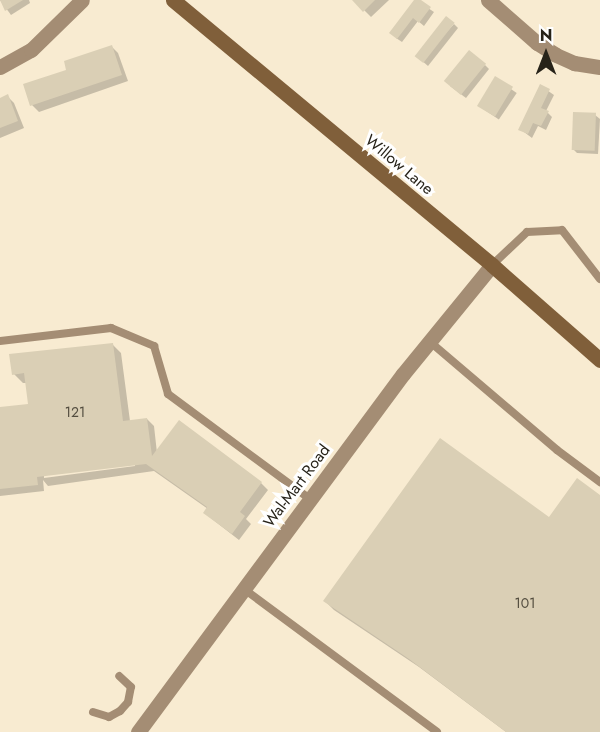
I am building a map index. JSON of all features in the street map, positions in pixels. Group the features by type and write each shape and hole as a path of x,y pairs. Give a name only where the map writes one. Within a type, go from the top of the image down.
{"street":[{"path":"0,67 31,50 82,0"},
{"name":"Willow Lane","path":"173,0 492,265 600,360"},
{"path":"491,1 537,43 556,55 574,63 600,67"},
{"name":"Wal-Mart Road","path":"138,732 429,341 492,265"}],"lane":[{"path":"492,265 527,232 562,231 600,279"},
{"path":"0,341 111,327 154,346 168,394 310,499"},
{"path":"429,341 557,450 600,482"},
{"path":"244,589 437,732"},
{"path":"93,712 109,717 120,711 128,702 131,687 119,676"}],"building":[{"path":"0,0 23,0 5,11"},
{"path":"352,0 375,0 363,12"},
{"path":"414,0 421,0 431,7 419,23 413,18 397,39 389,33"},
{"path":"446,16 455,23 423,63 415,56"},
{"path":"112,45 122,75 30,106 23,84 66,70 64,61"},
{"path":"469,50 486,64 461,95 444,81"},
{"path":"495,76 513,87 495,117 477,106"},
{"path":"540,84 550,89 541,108 549,111 541,126 533,123 528,134 518,130"},
{"path":"8,94 18,121 0,128 0,98"},
{"path":"573,112 596,113 595,151 572,150"},
{"path":"113,343 123,421 147,418 152,456 179,420 262,482 240,512 245,516 232,534 203,513 207,507 146,464 37,477 38,485 0,489 0,407 28,404 24,373 12,375 9,354"},
{"path":"440,438 549,517 577,478 600,495 600,732 506,732 409,659 323,601"}]}
